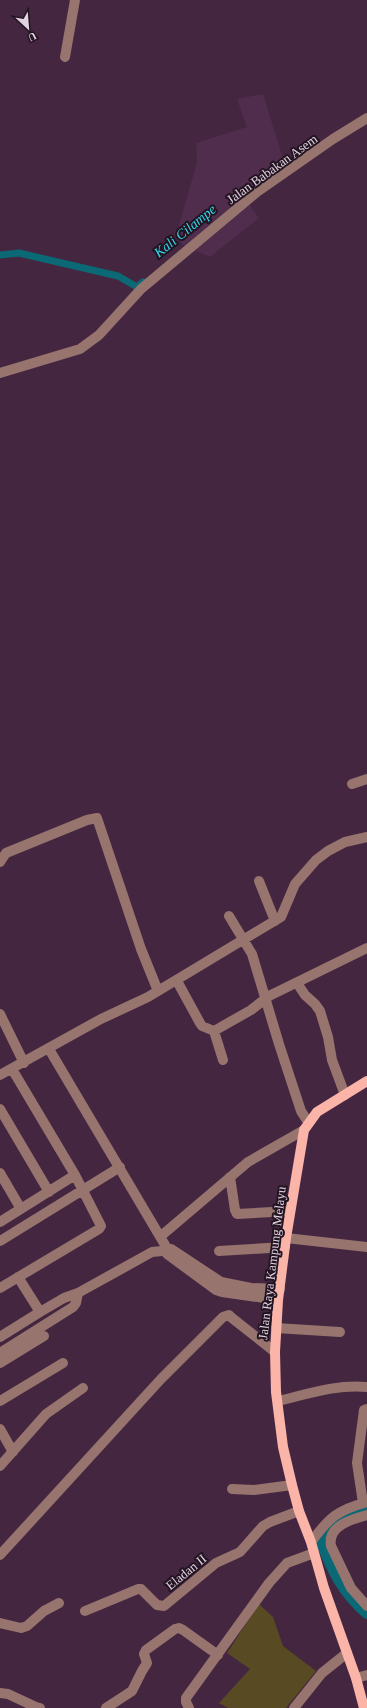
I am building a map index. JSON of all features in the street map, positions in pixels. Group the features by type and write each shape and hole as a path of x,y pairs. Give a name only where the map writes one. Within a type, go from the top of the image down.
{"main road":[{"path":"306,1126 317,1112 367,1081"},
{"name":"Jalan Raya Kampung Melayu","path":"306,1126 285,1242 278,1300 275,1352 278,1401 283,1447 299,1511 311,1542 356,1678 364,1708"}],"street":[{"path":"65,57 75,0"},
{"name":"Jalan Babakan Asem","path":"0,373 87,346 100,335 141,289 257,192 333,139 367,118"},
{"path":"352,784 367,778"},
{"path":"0,862 6,853 87,820 97,818 140,949 158,991"},
{"path":"0,1075 101,1019 136,1003 177,981 275,921 283,914 295,884 316,860 328,851 345,842 367,837"},
{"path":"259,881 275,921"},
{"path":"0,1337 64,1298 78,1294 149,1254 165,1247 230,1177 248,1162 306,1126 252,954 229,916"},
{"path":"214,1031 266,1000 367,948"},
{"path":"177,981 202,1026 214,1031"},
{"path":"296,984 320,1011 328,1038 332,1060 345,1095"},
{"path":"0,1014 24,1062"},
{"path":"214,1031 223,1060"},
{"path":"49,1049 120,1167 165,1247 210,1285 222,1292 278,1300"},
{"path":"0,1288 101,1227 100,1222 75,1175 12,1069"},
{"path":"0,1108 49,1192"},
{"path":"0,1241 120,1167"},
{"path":"0,1173 21,1210"},
{"path":"0,1222 75,1175"},
{"path":"230,1177 234,1210 237,1214 290,1211"},
{"path":"219,1251 285,1242 367,1247"},
{"path":"165,1247 221,1282 251,1288 280,1289"},
{"path":"18,1277 40,1312"},
{"path":"0,1353 73,1308 76,1304 78,1294"},
{"path":"0,1555 161,1379 223,1317 229,1315 275,1352"},
{"path":"276,1328 340,1332"},
{"path":"0,1363 44,1336"},
{"path":"0,1401 63,1363"},
{"path":"278,1401 341,1386 367,1387"},
{"path":"0,1466 46,1414 84,1388"},
{"path":"311,1542 331,1518 350,1508 365,1503 357,1463 362,1431 362,1414 364,1410 367,1409"},
{"path":"0,1428 13,1452"},
{"path":"232,1488 254,1490 292,1485"},
{"name":"Eladan II","path":"85,1611 138,1589 141,1589 157,1605 164,1606 216,1563 240,1552 263,1526 299,1511"},
{"path":"367,1515 341,1525 334,1531 330,1539 331,1546 351,1588 367,1606"},
{"path":"189,1708 186,1698 269,1583 290,1561 314,1553"},
{"path":"0,1623 21,1628 27,1626 50,1606 59,1603"},
{"path":"106,1708 132,1691 147,1663 144,1654 146,1650 175,1629 179,1628 183,1630 218,1655"},
{"path":"294,1708 322,1673 347,1653"},
{"path":"356,1678 367,1675"},
{"path":"0,1693 8,1694 40,1708"}],"shaded area":[{"path":"263,94 284,162 246,200 259,218 210,257 183,245 176,236 197,162 196,143 247,127 237,99"},
{"path":"259,1604 273,1617 283,1646 316,1671 286,1708 228,1708 219,1703 250,1669 227,1653"}],"waterway":[{"name":"Kali Cilampe","path":"0,255 19,253 118,276 137,287 143,282"},
{"path":"367,1507 360,1508 327,1528 321,1540 329,1561 339,1580 351,1597 367,1613"}]}
